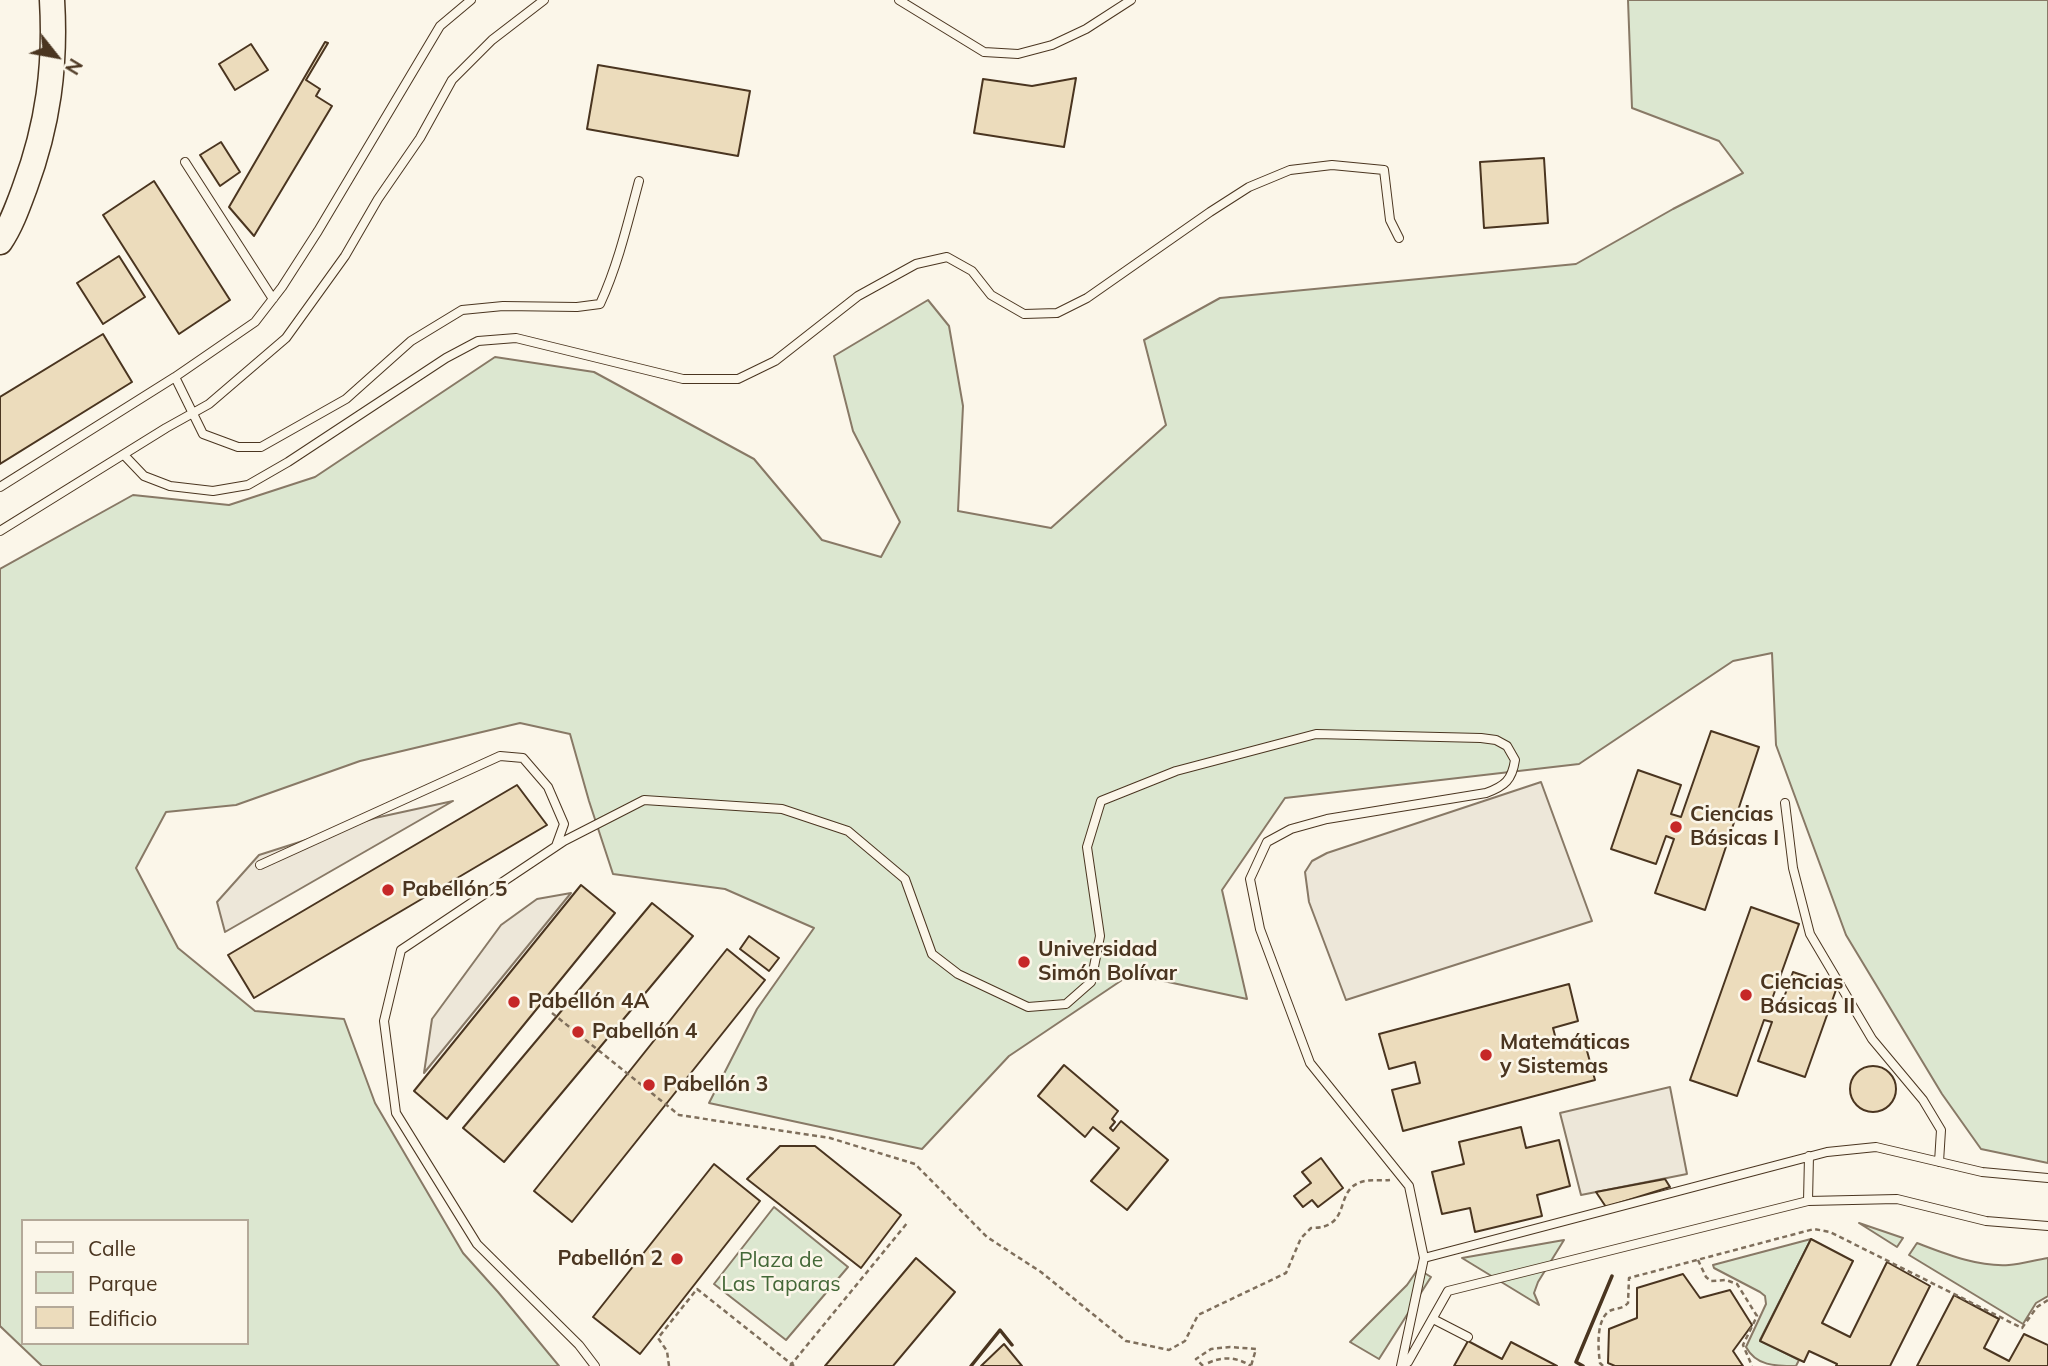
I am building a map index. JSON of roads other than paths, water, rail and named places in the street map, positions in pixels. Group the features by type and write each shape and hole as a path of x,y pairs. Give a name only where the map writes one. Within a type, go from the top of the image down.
{"main road":[{"path":"0,242 20,201 43,129 53,65 55,34 52,0"}],"lane":[{"path":"0,487 175,377 255,322 318,231 440,26 471,0"},
{"path":"0,531 209,404 286,338 345,256 378,199 420,138 452,79 492,40 544,0"},
{"path":"899,0 984,52 1018,54 1052,45 1086,29 1131,0"},
{"path":"186,162 273,299"},
{"path":"124,455 144,477 170,486 213,491 248,485 288,462 446,358 478,341 516,338 682,379 738,379 775,361 858,296 916,264 947,257 972,271 991,295 1024,314 1057,313 1087,298 1249,187 1290,170 1332,165 1384,170 1390,220 1399,238"},
{"path":"175,377 203,434 238,447 261,447 346,399 411,341 462,310 503,306 577,307 600,304 624,238 639,181"},
{"path":"595,1366 579,1345 477,1244 396,1114 384,1021 401,950 556,846 644,800 782,809 848,831 905,879 932,954 958,974 1028,1007 1066,1004 1091,982 1098,948 1100,936 1087,847 1101,801 1176,771 1316,734 1455,736 1496,740 1507,746 1515,760 1513,774 1502,787 1486,793 1327,819 1291,829 1267,842 1250,879 1260,929 1310,1063 1409,1186 1424,1258 1402,1366"},
{"path":"260,865 500,756 523,758 548,787 564,824 556,846"},
{"path":"1785,803 1793,867 1810,934 1872,1039 1923,1100 1941,1130 1939,1162"},
{"path":"1424,1258 1809,1156 1876,1147 1982,1172 2048,1178"},
{"path":"1808,1201 1809,1156"},
{"path":"1402,1366 1408,1363 1448,1291 1808,1201 1898,1199 1986,1221 2048,1226"},
{"path":"1433,1319 1468,1337"}],"place":[{"name":"Ciencias Básicas I","path":"1676,827"},
{"name":"Pabellón 5","path":"388,890"},
{"name":"Universidad Simón Bolívar","path":"1024,962"},
{"name":"Ciencias Básicas II","path":"1746,995"},
{"name":"Pabellón 4A","path":"514,1002"},
{"name":"Pabellón 4","path":"578,1032"},
{"name":"Matemáticas y Sistemas","path":"1486,1055"},
{"name":"Pabellón 3","path":"649,1085"},
{"name":"Pabellón 2","path":"677,1259"}],"park label":[{"name":"Plaza de Las Taparas","path":"781,1273"}]}
